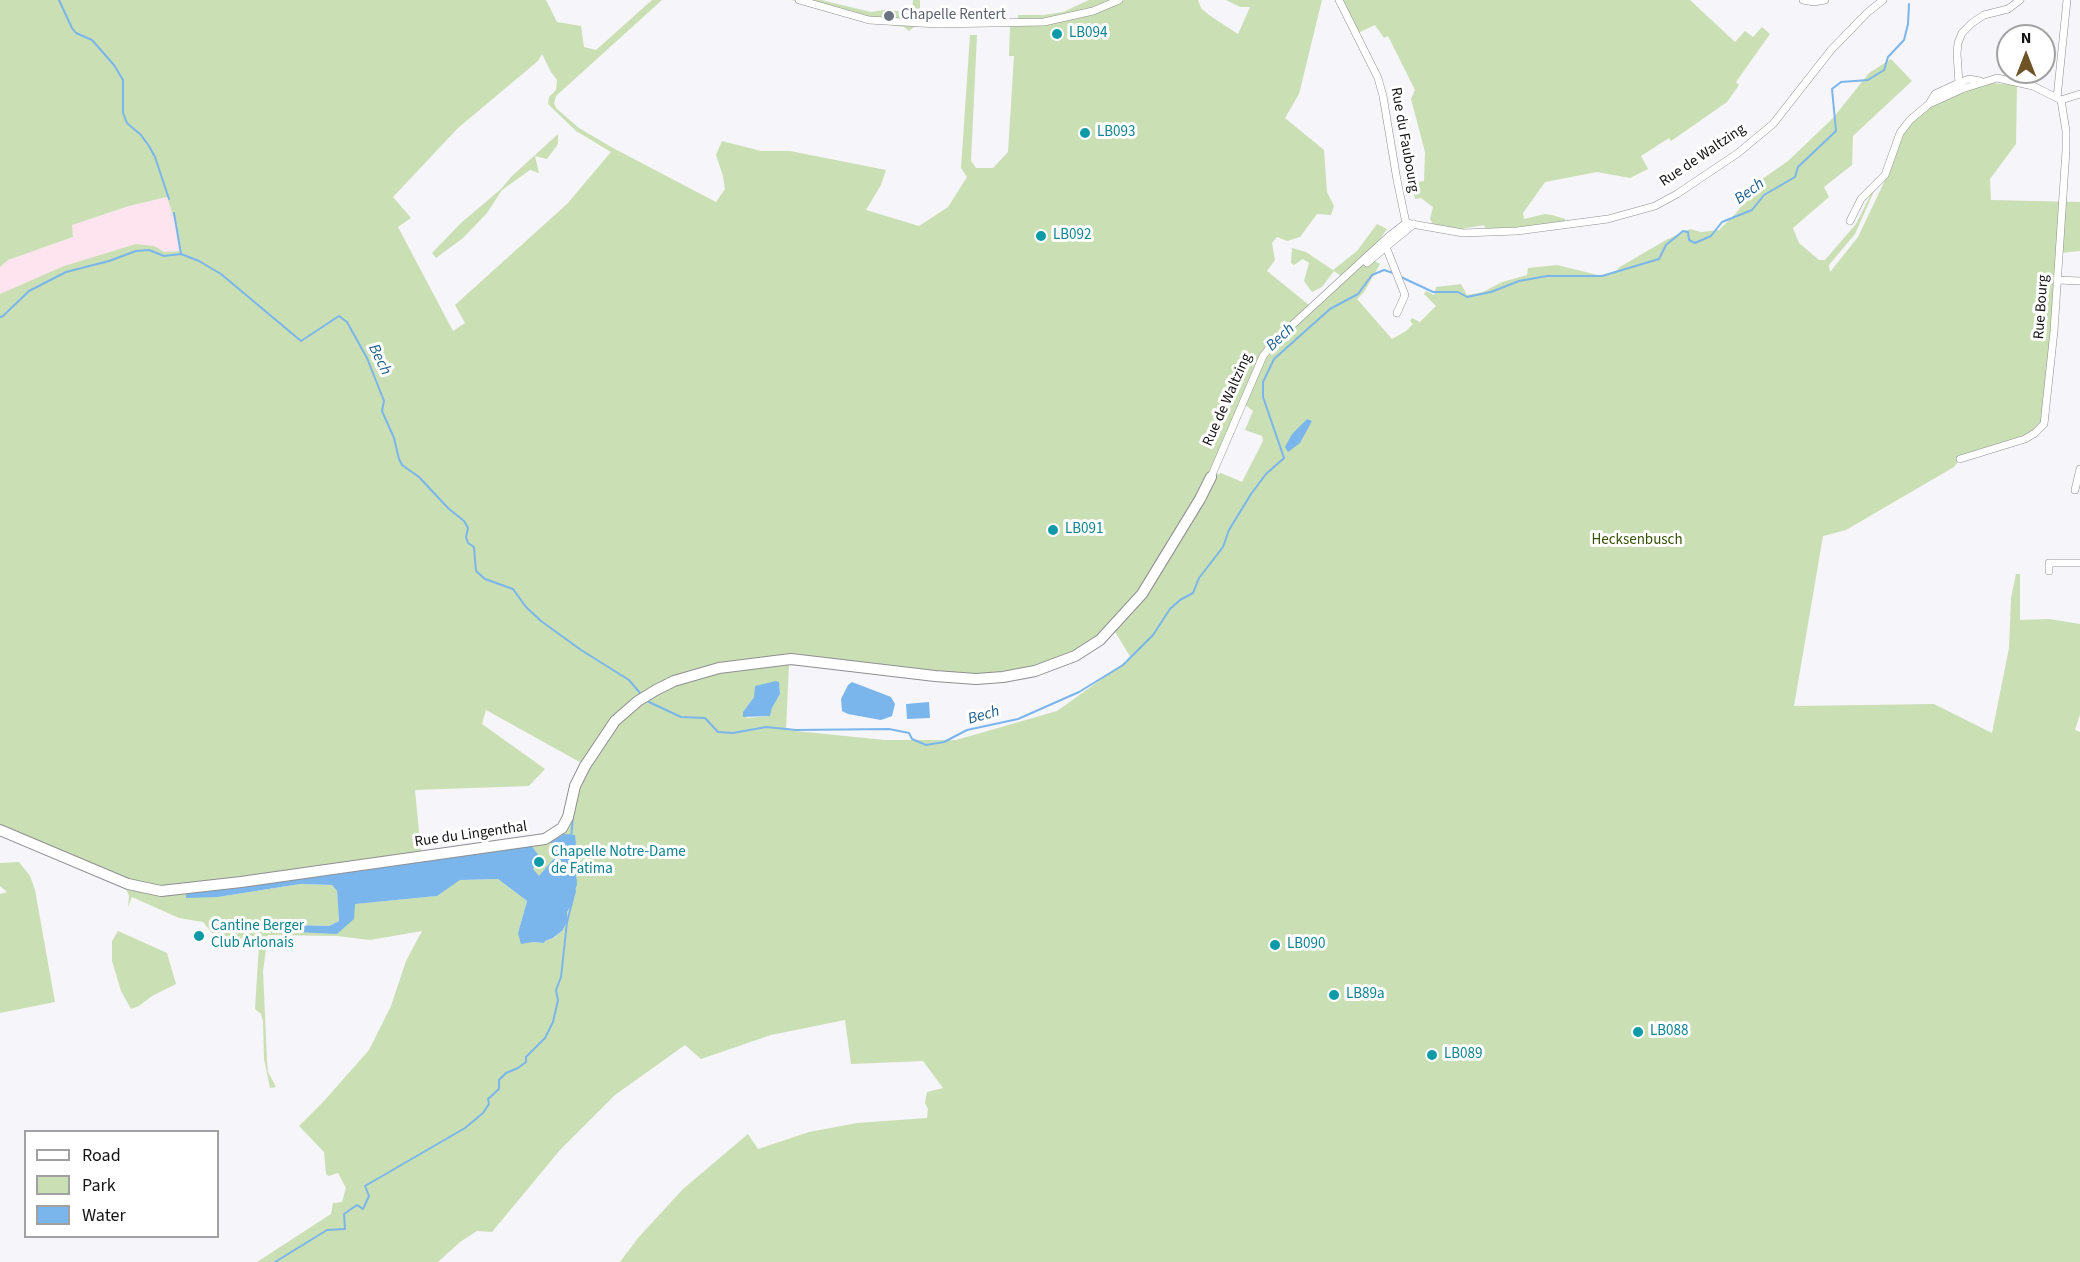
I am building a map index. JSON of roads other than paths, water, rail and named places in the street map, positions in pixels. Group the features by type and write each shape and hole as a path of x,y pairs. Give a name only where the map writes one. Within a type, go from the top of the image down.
{"street":[{"path":"799,0 869,20 1018,23 1063,19 1093,11 1119,0"},
{"name":"Rue du Faubourg","path":"1340,0 1378,78 1406,223"},
{"path":"1803,0 1825,0"},
{"name":"Rue de Waltzing","path":"1112,627 1154,578 1200,500 1263,356 1275,340 1388,237 1406,223 1463,233 1516,231 1608,219 1655,206 1738,153 1773,124 1831,50 1880,0"},
{"path":"1959,83 1957,54 1962,33 1984,15 2008,9 2020,0"},
{"name":"Rue Bourg","path":"1960,459 2025,439 2044,424 2055,331 2066,150 2066,131 2059,99 2067,0"},
{"path":"1850,221 1862,199 1885,175 1900,133 1910,120 1929,104 1981,82 2006,79 2033,86 2059,99 2080,94"},
{"path":"1929,104 1935,94 1959,83 1969,80 1981,82"},
{"path":"1350,274 1354,274 1414,224"},
{"path":"1386,247 1405,295 1397,313"},
{"path":"2058,280 2080,280"},
{"path":"2075,490 2080,469"},
{"path":"2049,571 2049,563 2080,562"},
{"name":"Rue du Lingenthal","path":"0,830 128,884 161,891 252,881 535,842 545,839 562,828 568,817 575,786 585,765 615,721 638,701 674,681 719,668 791,659 959,679 1003,677 1035,671 1063,662 1094,644 1112,627"}],"water":[{"path":"1307,419 1312,421 1300,443 1288,452 1285,447 1292,434"},
{"path":"779,682 780,694 770,716 743,717 743,712 754,697 755,686"},
{"path":"852,682 891,697 895,704 892,716 881,720 842,711 841,699"},
{"path":"929,702 930,718 907,719 906,704"},
{"path":"564,834 575,835 576,844 572,851 577,883 572,904 567,912 567,922 562,931 544,943 521,944 518,933 527,901 498,879 460,880 437,896 355,904 354,919 337,934 297,932 293,928 295,925 329,926 339,921 337,891 332,885 300,884 218,897 186,898 186,893 531,845 539,856 533,869 539,876 555,857 551,842"}],"waterway":[{"path":"59,0 72,28 76,33 92,40 114,65 123,80 123,113 127,123 141,135 155,157 169,199"},
{"name":"Bech","path":"1401,277 1433,292 1458,292 1467,297 1491,292 1519,281 1547,276 1602,276 1659,259 1666,245 1683,231 1688,232 1689,240 1695,243 1711,236 1722,222 1752,210 1764,195 1795,177 1798,167 1836,131 1832,89 1841,82 1868,80 1884,70 1888,57 1904,40 1909,4"},
{"path":"174,213 181,254"},
{"name":"Bech","path":"0,317 29,291 66,272 109,261 136,251 149,250 164,256 181,254 221,274 301,341 339,316 347,322 367,358 384,401 382,411 394,438 402,465 419,477 448,508 464,521 468,528 466,537 468,543 474,547 476,571 485,579 513,589 526,607 541,621 581,650 629,680 640,693"},
{"name":"Bech","path":"649,702 681,717 705,718 718,732 733,733 766,727 796,730 889,729 909,733 912,739 926,745 944,742 967,730 1018,719 1079,692 1123,665 1153,635 1170,609 1193,593 1199,578 1223,547 1229,530 1251,494 1266,474 1284,458 1263,397 1263,382 1274,359 1330,309 1358,294 1372,275 1384,270 1396,274"},
{"path":"571,838 573,816"},
{"path":"572,849 576,885"},
{"path":"275,1262 327,1230 345,1229 344,1214 357,1205 363,1209 369,1196 365,1186 465,1128 483,1113 489,1104 488,1099 499,1089 499,1080 506,1073 526,1062 526,1057 545,1038 553,1022 558,1000 556,990 561,977 567,922 575,891"}],"place":[{"name":"Chapelle Rentert","path":"889,16"},
{"name":"LB094","path":"1057,34"},
{"name":"LB093","path":"1085,133"},
{"name":"LB092","path":"1041,236"},
{"name":"LB091","path":"1053,530"},
{"name":"Chapelle Notre-Dame de Fatima","path":"539,862"},
{"name":"Cantine Berger Club Arlonais","path":"199,936"},
{"name":"LB090","path":"1275,945"},
{"name":"LB89a","path":"1334,995"},
{"name":"LB088","path":"1638,1032"},
{"name":"LB089","path":"1432,1055"}],"park label":[{"name":"Hecksenbusch","path":"1637,541"}]}
